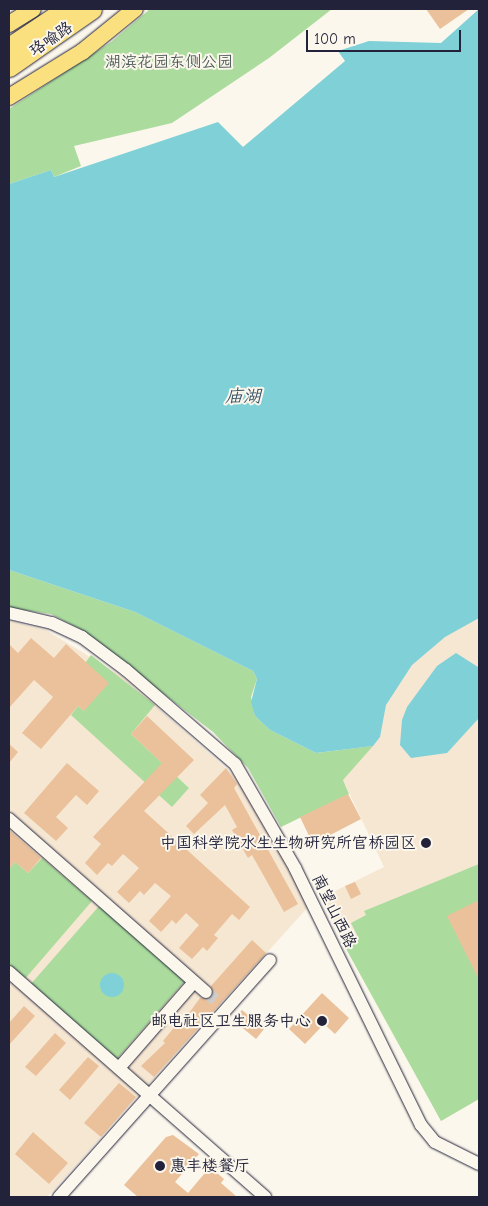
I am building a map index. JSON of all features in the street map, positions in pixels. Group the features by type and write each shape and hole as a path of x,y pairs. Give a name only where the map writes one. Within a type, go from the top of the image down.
{"highway":[{"name":"珞喻路","path":"9,47 66,9"},
{"name":"珞喻路","path":"9,67 92,9"}],"main road":[{"path":"9,24 33,9"},
{"path":"9,97 82,52 135,9"}],"street":[{"name":"南望山西路","path":"9,613 52,623 82,637 126,670 235,764 295,868 421,1125 435,1142 479,1164"},
{"path":"9,818 206,992"},
{"path":"59,1197 150,1095 223,1007 270,960"},
{"path":"9,972 264,1197"},
{"path":"118,1068 194,982"}],"shaded area":[{"name":"中国科学院水生生物研究所官桥园区","path":"479,549 479,1099 441,1121 321,898 384,867 343,780 354,718"},
{"path":"9,621 46,630 123,677 240,781 309,906 47,1197 9,1197"}],"green space":[{"name":"湖滨花园东侧公园","path":"150,9 332,9 269,58 172,123 74,146 81,166 54,177 51,170 9,184 9,109 111,42"},
{"path":"9,570 135,612 253,671 257,679 251,697 255,716 270,730 316,753 373,746 343,780 349,794 281,827 248,768 213,732 80,629 51,614 9,608"},
{"path":"91,655 155,705 131,734 189,788 172,807 71,715 78,706 84,711 86,662"},
{"path":"42,858 92,901 24,980 9,967 9,869 15,862 28,873"},
{"path":"479,864 479,1099 441,1121 345,947 359,939 351,923 366,915 364,911"},
{"path":"100,905 185,981 115,1061 30,985"}],"water":[{"name":"庙湖","path":"479,9 479,618 445,637 412,665 386,705 380,737 373,746 316,753 270,730 255,716 251,702 257,679 253,671 135,612 9,570 9,184 51,170 54,177 218,122 243,147 345,61 338,51 369,41 441,43"},
{"path":"456,653 478,667 479,718 447,753 411,758 400,745 402,720 407,707 437,666"},
{"path":"112,973 121,976 124,985 121,994 112,997 103,994 100,985 103,976"}],"building":[{"path":"426,9 469,9 440,29"},
{"path":"31,638 54,658 66,644 109,683 84,711 78,706 41,749 22,733 53,697 34,680 9,708 9,644 18,653"},
{"path":"147,716 194,760 144,811 250,907 239,920 232,914 214,935 218,938 207,951 203,947 192,959 179,948 199,925 186,913 176,924 172,920 161,932 149,921 171,896 155,883 144,895 140,891 129,903 117,892 139,868 123,854 112,866 108,863 97,875 85,863 101,844 93,837 162,763 131,734"},
{"path":"9,744 18,752 9,763"},
{"path":"67,763 99,791 87,805 76,795 56,817 68,828 56,841 24,813"},
{"path":"226,768 237,784 234,788 298,904 284,912 252,855 248,858 232,830 237,827 225,805 194,834 186,826 208,803 200,795"},
{"path":"348,794 361,819 313,844 300,817"},
{"path":"9,830 41,858 28,873 15,862 9,869"},
{"path":"355,882 361,894 351,899 345,886"},
{"path":"479,900 479,980 447,916"},
{"path":"252,940 266,953 154,1077 141,1066 165,1043 163,1041 176,1025 179,1027 200,998 212,998 211,986"},
{"name":"邮电社区卫生服务中心","path":"322,993 349,1018 335,1034 324,1024 305,1044 289,1029"},
{"path":"24,1006 35,1016 9,1045 9,1023"},
{"path":"242,1010 264,1029 256,1039 233,1020"},
{"path":"55,1033 66,1043 36,1076 25,1067"},
{"path":"88,1057 99,1066 70,1100 59,1090"},
{"path":"119,1083 136,1097 101,1137 84,1123"},
{"path":"33,1132 68,1163 49,1184 15,1154"},
{"path":"173,1135 199,1154 175,1182 188,1193 210,1167 224,1179 221,1183 237,1197 138,1197 124,1185 166,1137"}],"tunnel":[{"path":"206,992 220,1004"}],"place":[{"name":"中国科学院水生生物研究所官桥园区","path":"426,843"},
{"name":"邮电社区卫生服务中心","path":"322,1021"},
{"name":"惠丰楼餐厅","path":"160,1166"}]}
